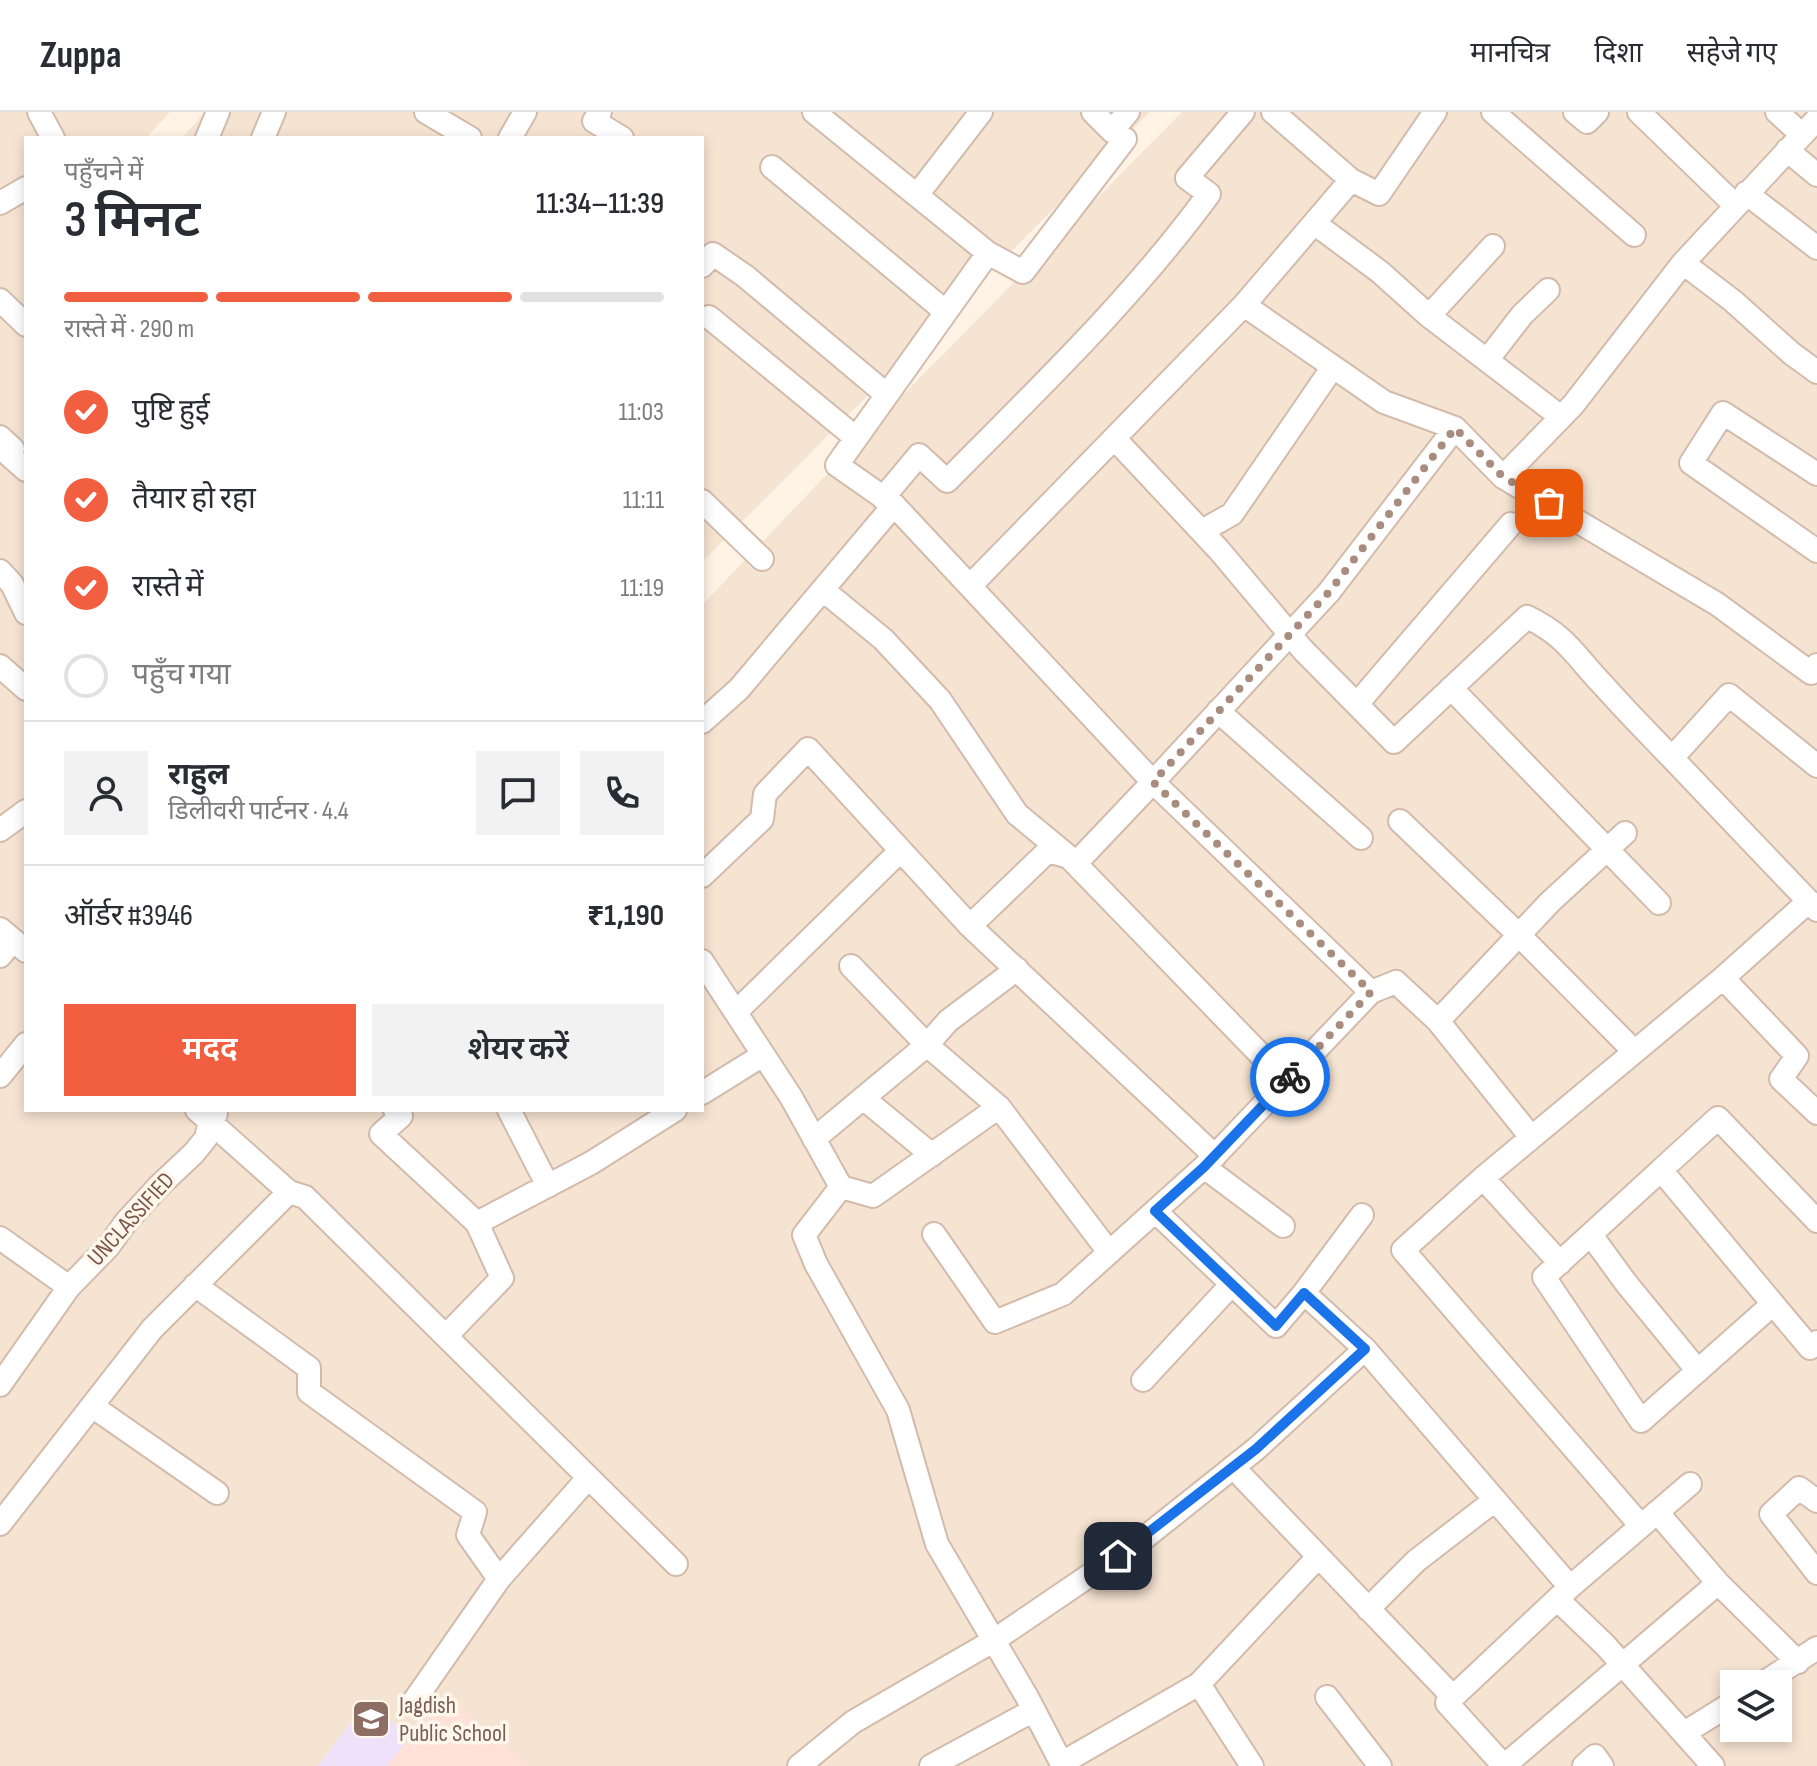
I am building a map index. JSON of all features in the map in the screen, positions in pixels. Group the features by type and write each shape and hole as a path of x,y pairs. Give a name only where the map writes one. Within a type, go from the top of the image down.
{"street":[{"path":"39,112 52,136"},
{"path":"208,136 218,112"},
{"path":"264,136 274,112"},
{"path":"426,112 467,136"},
{"path":"511,136 525,112"},
{"path":"600,112 594,121 619,136"},
{"path":"917,195 981,112"},
{"path":"829,117 988,253 1023,272 1125,139 1093,112"},
{"path":"1112,131 1128,112"},
{"path":"704,720 739,689 823,590 919,455 947,481 1068,359 1172,244 1209,194 1187,178 1243,112"},
{"path":"1273,112 1351,180 1379,194 1435,112"},
{"path":"1493,112 1634,235"},
{"path":"1575,112 1587,122 1597,112"},
{"path":"1639,112 1740,199 1817,248"},
{"path":"1777,112 1802,135 1817,175"},
{"path":"1503,477 1561,417 1683,263 1802,135"},
{"path":"772,167 946,312"},
{"path":"970,586 1244,305 1351,180"},
{"path":"0,203 24,189"},
{"path":"1314,223 1561,417"},
{"path":"1429,316 1493,246"},
{"path":"988,253 837,465 889,501 1153,782 1371,992"},
{"path":"704,264 713,254 745,276 887,395"},
{"path":"1683,263 1817,372"},
{"path":"1488,359 1522,315 1548,290"},
{"path":"0,300 24,323"},
{"path":"1244,305 1384,402 1455,428 1503,477 1717,604 1811,673 1817,665"},
{"path":"709,317 856,438"},
{"path":"1202,531 1232,514 1326,377"},
{"path":"1817,474 1723,413 1691,463 1817,551"},
{"path":"970,926 1048,851 1079,860 1329,592 1455,428"},
{"path":"0,437 13,449 9,455 24,468"},
{"path":"1115,439 1202,531 1290,634 1394,742 1527,617 1551,629 1579,655 1600,683 1813,905 1633,1050 1403,1250 1649,1519 1798,1662"},
{"path":"704,503 762,559"},
{"path":"1357,704 1511,524"},
{"path":"0,571 12,584 24,609"},
{"path":"823,590 892,649 940,700 1017,814 1069,857 1286,1081"},
{"path":"0,666 24,687"},
{"path":"1451,688 1659,903"},
{"path":"1672,758 1729,695 1817,766"},
{"path":"1218,711 1361,838"},
{"path":"704,874 762,819 765,794 808,749 970,926 1210,1161 1283,1226"},
{"path":"0,830 24,812"},
{"path":"1400,821 1633,1050"},
{"path":"1438,1021 1550,902 1625,833"},
{"path":"736,1012 893,858"},
{"path":"704,964 791,1097 841,1187 873,1196 999,1107"},
{"path":"851,966 927,1045 999,1107 1109,1252"},
{"path":"814,1139 927,1045 948,1021 1017,969"},
{"path":"1723,978 1797,1056 1781,1079 1817,1113"},
{"path":"934,1234 995,1322 1063,1294 1210,1161 1371,992 1396,982 1438,1021 1531,1137"},
{"path":"0,1076 24,1046"},
{"path":"704,1092 763,1055"},
{"path":"863,1098 932,1155"},
{"path":"397,1112 401,1116 381,1134 477,1223 502,1278 446,1336"},
{"path":"510,1112 548,1186"},
{"path":"477,1223 591,1163 672,1112"},
{"path":"209,1114 289,1192 305,1197 676,1564"},
{"name":"UNCLASSIFIED","path":"0,1385 69,1287 206,1138 209,1114"},
{"path":"1773,1304 1641,1421 1544,1277 1718,1118 1817,1221"},
{"path":"1661,1170 1815,1350"},
{"path":"1483,1178 1560,1263"},
{"path":"841,1187 804,1235 816,1264 898,1410 937,1544 1034,1710 1062,1765 1199,1684 1318,1557"},
{"path":"0,1524 152,1329 289,1192"},
{"path":"1155,1211 1276,1326 1362,1215"},
{"path":"1591,1235 1698,1371"},
{"path":"4,1250 69,1287"},
{"path":"1143,1380 1232,1284"},
{"path":"195,1285 309,1368 309,1392 475,1512 468,1535 499,1579"},
{"path":"1304,1293 1365,1349 1495,1500 1563,1593 1713,1766"},
{"path":"799,1766 853,1722 993,1641 1143,1539 1233,1467 1365,1349"},
{"path":"92,1406 217,1493"},
{"path":"1233,1467 1453,1697 1563,1593 1690,1484"},
{"path":"414,1701 499,1579 588,1478"},
{"path":"1817,1501 1799,1488 1771,1514 1817,1573"},
{"path":"1368,1609 1416,1561 1495,1500"},
{"path":"1447,1703 1504,1766 1718,1583"},
{"path":"1785,1670 1817,1648"},
{"path":"1199,1684 1252,1766"},
{"path":"1327,1697 1380,1766"},
{"path":"931,1766 1034,1710"},
{"path":"1684,1733 1720,1711"},
{"path":"1584,1766 1595,1756 1602,1766"}],"shaded area":[{"path":"0,112 170,112 148,136 24,136 24,1112 704,1112 704,603 898,400 1182,112 1817,112 1817,1766 0,1766"},
{"path":"205,112 1150,112 704,560 704,136 184,136"},
{"path":"448,1696 528,1766 387,1766"},
{"name":"Jagdish Public School","path":"368,1701 410,1737 387,1766 317,1766"}],"way so far":[{"path":"1290,1077 1371,992 1153,782 1329,592 1455,428 1503,477 1549,503"}],"place":[{"name":"Jagdish Public School","path":"371,1719"}],"route":[{"path":"1118,1556 1256,1449 1365,1349 1304,1293 1276,1326 1155,1211 1204,1167 1290,1077"}]}
